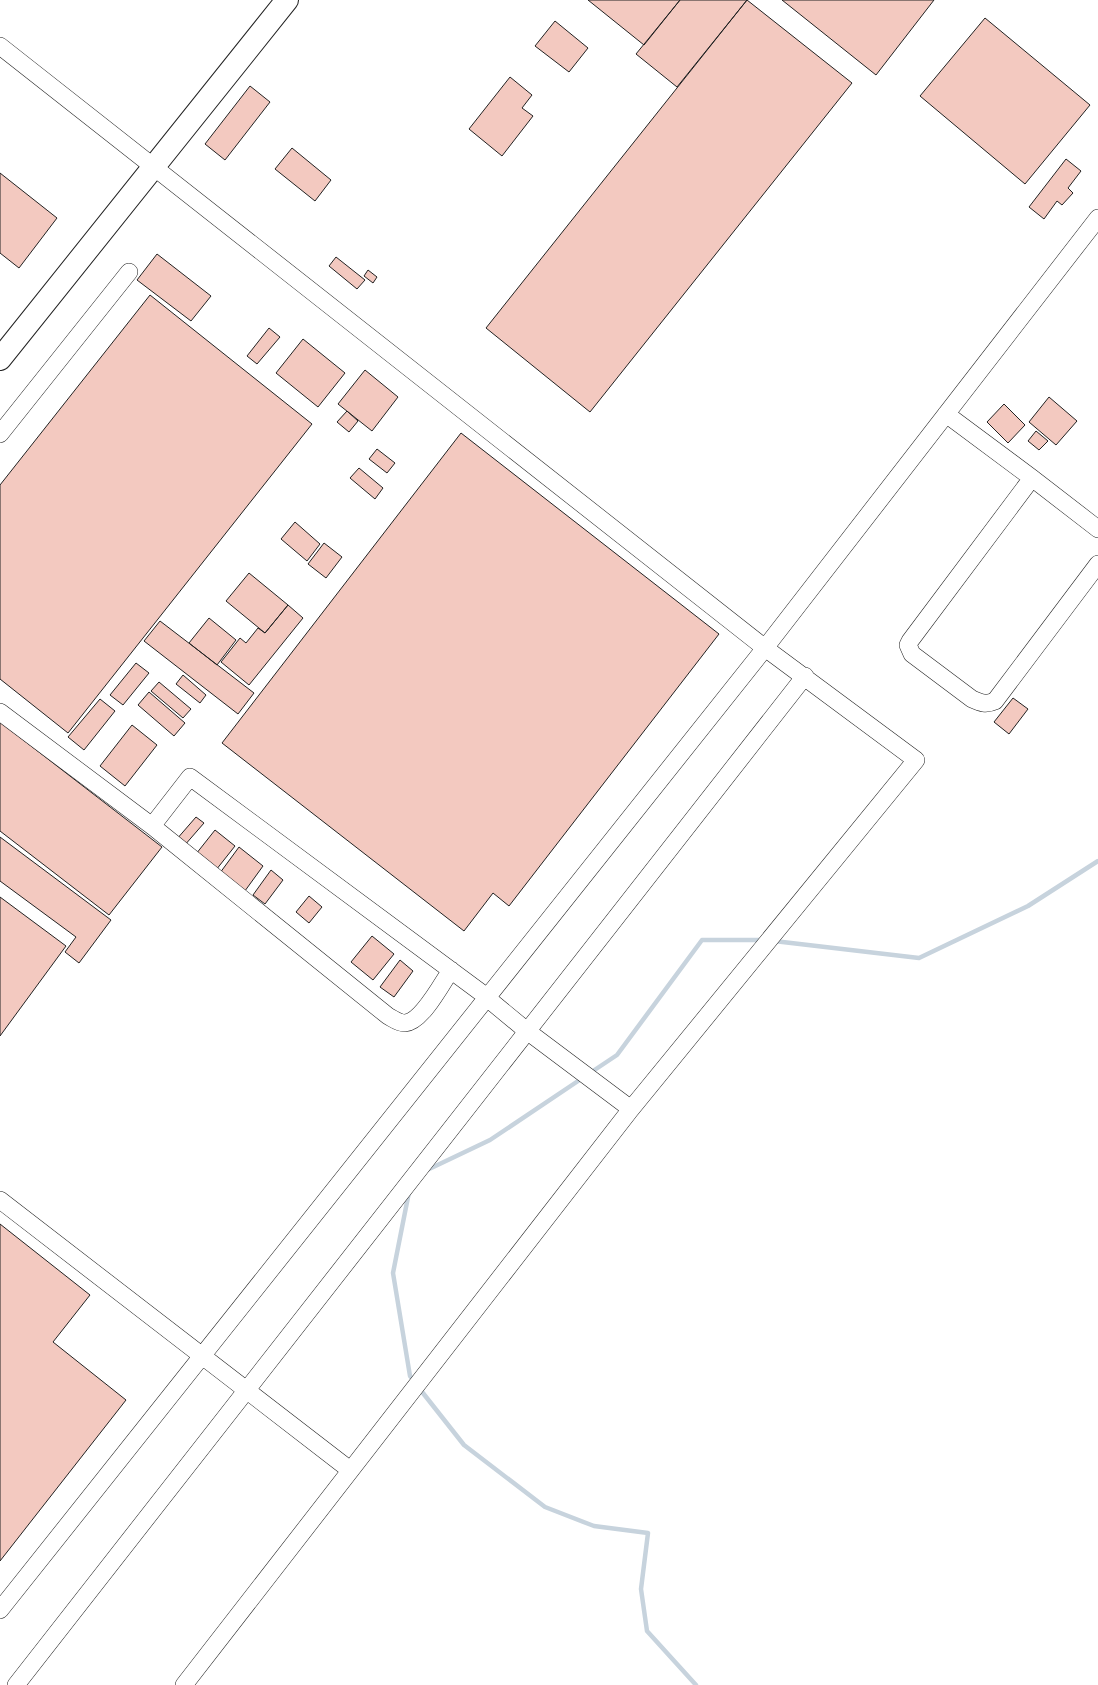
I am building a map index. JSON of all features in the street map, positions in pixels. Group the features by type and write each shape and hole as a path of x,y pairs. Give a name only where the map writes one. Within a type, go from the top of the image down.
{"main road":[{"path":"0,360 287,0"}],"street":[{"path":"0,46 765,648 916,760 631,1109 184,1685"},
{"path":"0,1610 765,648 1098,218"},
{"path":"0,434 129,272"},
{"path":"946,414 1098,529"},
{"path":"1032,478 910,641 908,645 912,654 972,699 988,704 995,702 1098,564"},
{"path":"16,1685 804,676"},
{"path":"0,712 152,826 388,1016 399,1023 409,1022 423,1011 451,970"},
{"path":"152,826 190,777 451,970 526,1031 631,1109"},
{"path":"0,1200 350,1470"}],"building":[{"path":"588,0 680,0 644,45"},
{"path":"680,0 747,0 677,87 636,54"},
{"path":"747,0 852,83 590,412 486,328"},
{"path":"782,0 934,0 876,75"},
{"path":"985,18 1090,105 1025,184 920,96"},
{"path":"555,21 588,48 569,72 535,46"},
{"path":"510,77 532,95 522,108 533,116 502,156 469,129"},
{"path":"250,86 270,102 225,160 205,144"},
{"path":"292,148 331,180 315,201 275,169"},
{"path":"1066,159 1081,171 1068,188 1073,193 1062,205 1057,201 1044,219 1029,207"},
{"path":"0,173 57,218 19,268 0,253"},
{"path":"157,254 211,296 191,321 137,280"},
{"path":"336,257 365,280 357,289 329,266"},
{"path":"368,270 377,277 373,283 364,276"},
{"path":"150,295 312,424 68,733 0,679 0,485"},
{"path":"269,328 280,337 257,364 247,356"},
{"path":"303,339 345,373 318,407 276,373"},
{"path":"365,370 398,397 372,431 338,404"},
{"path":"1049,397 1077,421 1056,445 1029,422"},
{"path":"1004,404 1025,425 1008,443 987,422"},
{"path":"347,411 358,421 349,432 337,422"},
{"path":"1036,431 1048,441 1039,450 1028,441"},
{"path":"461,433 719,634 509,906 493,893 464,931 222,743"},
{"path":"377,449 395,463 387,473 369,459"},
{"path":"359,468 383,488 375,499 350,478"},
{"path":"295,522 320,544 307,561 281,539"},
{"path":"324,543 342,557 326,578 308,564"},
{"path":"249,573 288,605 265,633 226,601"},
{"path":"288,605 303,618 249,685 221,662 240,638 246,643 258,628 265,633"},
{"path":"209,618 236,640 217,665 189,643"},
{"path":"160,621 254,693 238,714 144,641"},
{"path":"136,663 149,673 123,705 110,695"},
{"path":"183,675 206,695 200,703 176,684"},
{"path":"159,682 191,709 183,718 151,691"},
{"path":"149,692 185,723 174,736 138,705"},
{"path":"1013,698 1028,709 1009,734 994,722"},
{"path":"100,699 115,711 84,750 68,737"},
{"path":"0,722 162,847 109,915 0,831"},
{"path":"132,725 157,745 125,786 100,766"},
{"path":"196,817 204,823 184,846 176,840"},
{"path":"215,830 235,846 216,870 196,854"},
{"path":"0,837 111,920 79,963 65,952 76,937 0,881"},
{"path":"239,847 263,866 242,895 217,877"},
{"path":"271,870 283,880 265,904 253,895"},
{"path":"309,896 322,907 309,923 296,912"},
{"path":"0,897 66,946 0,1036"},
{"path":"372,936 394,954 373,980 351,962"},
{"path":"400,960 413,971 394,997 380,987"},
{"path":"0,1224 90,1295 53,1342 126,1400 0,1561"}],"waterway":[{"path":"774,941 919,958 1028,906 1098,861"},
{"path":"590,1073 617,1055 702,940 764,940"},
{"path":"427,1170 490,1140 584,1077"},
{"path":"409,1192 393,1273 410,1376 415,1382"},
{"path":"419,1388 464,1445 545,1507 594,1526 648,1533 641,1589 647,1631 696,1685"}]}
